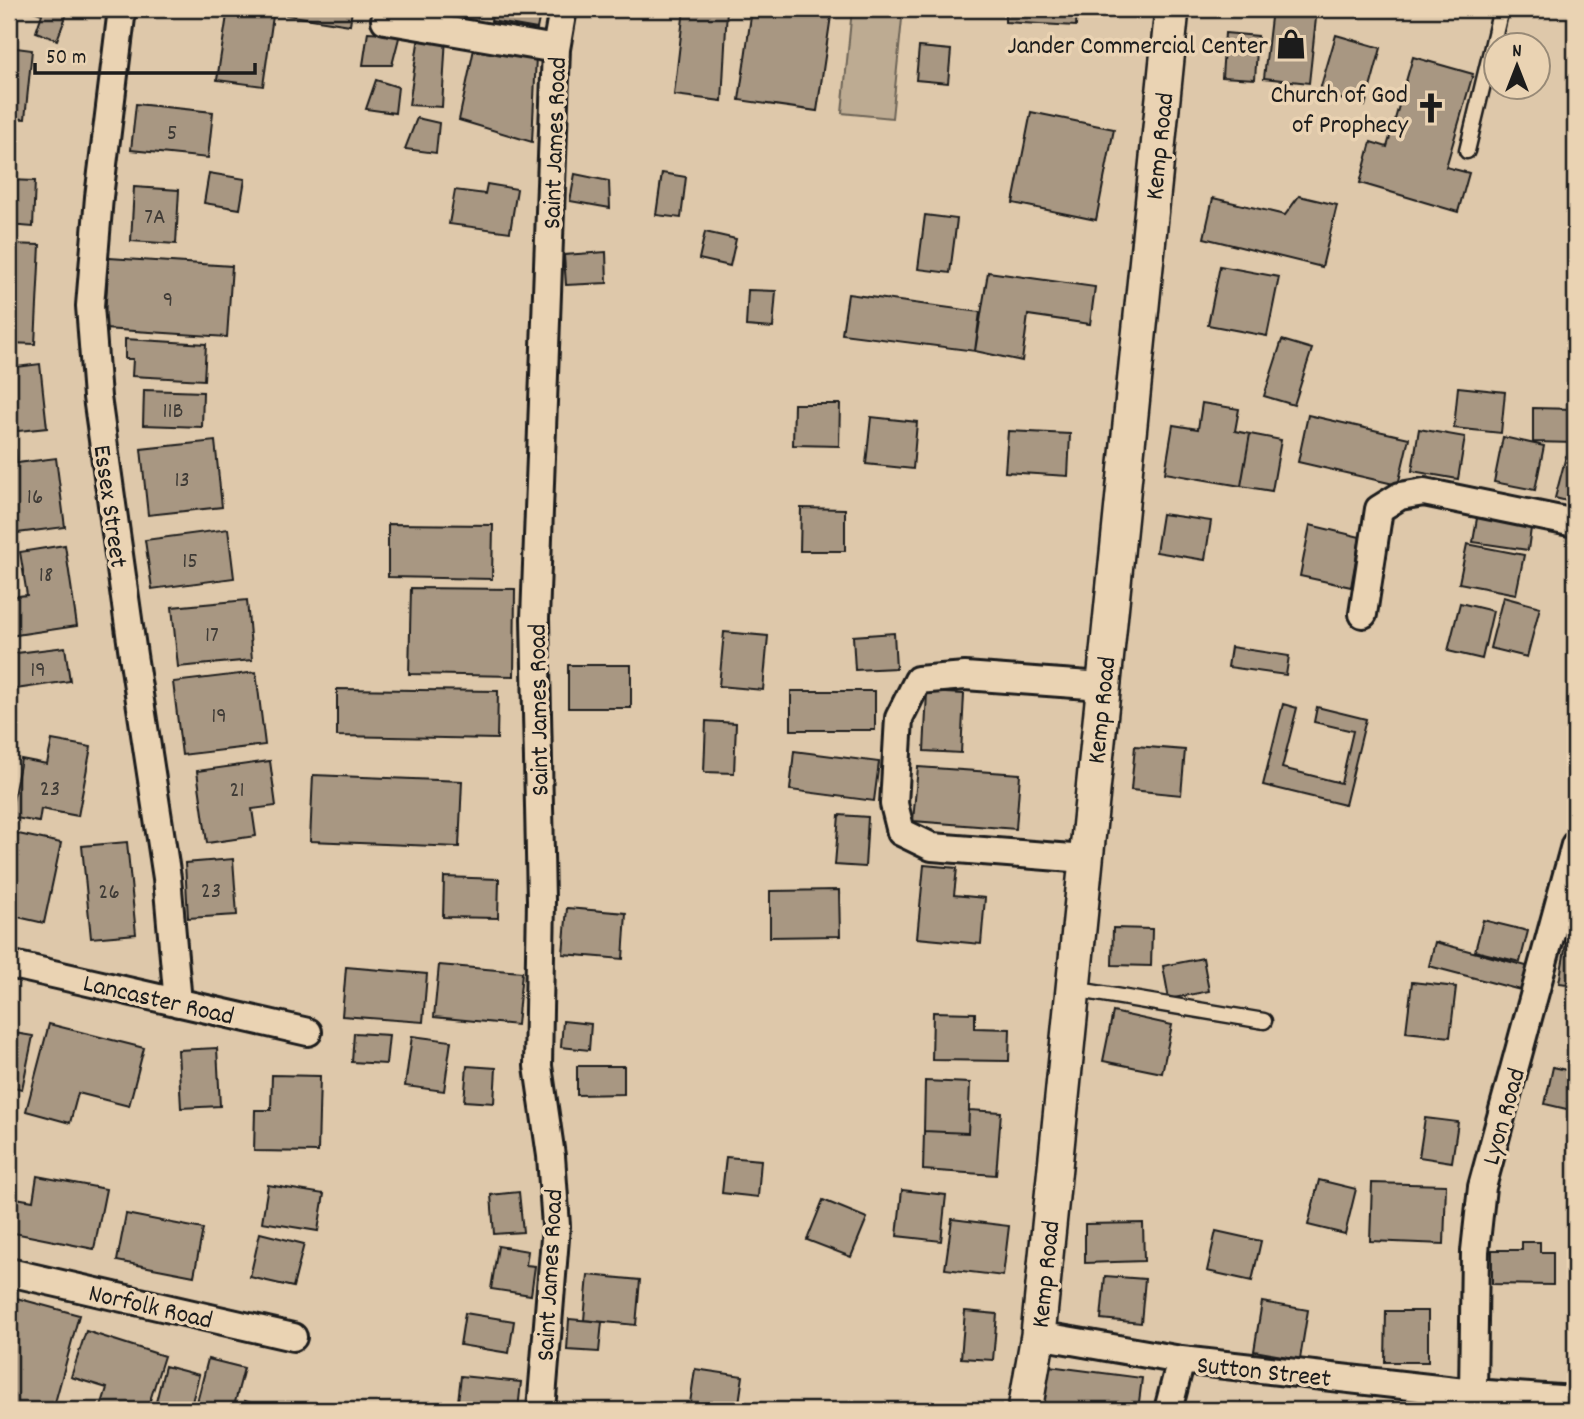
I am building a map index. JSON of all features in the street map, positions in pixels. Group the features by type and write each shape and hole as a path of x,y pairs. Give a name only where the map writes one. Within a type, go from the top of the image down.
{"street":[{"name":"Essex Street","path":"122,9 99,197 90,306 99,410 132,655 167,878 178,1003"},
{"name":"Saint James Road","path":"541,1410 556,1226 551,1156 538,1066 541,900 535,619 556,49 563,9"},
{"name":"Kemp Road","path":"1025,1410 1038,1335 1172,9"},
{"path":"385,20 556,49"},
{"path":"1363,614 1380,509 1400,496 1424,492 1575,523"},
{"path":"1085,859 932,846 901,832 894,804 899,718 918,680 965,676 1103,686"},
{"name":"Lyon Road","path":"1473,1393 1475,1251 1482,1187 1575,845"},
{"name":"Lancaster Road","path":"9,964 308,1032"},
{"name":"Norfolk Road","path":"9,1272 293,1337"},
{"name":"Sutton Street","path":"1038,1335 1181,1360 1473,1393 1575,1400"},
{"path":"1168,1410 1181,1360"}],"lane":[{"path":"1467,152 1501,9"},
{"path":"1072,989 1264,1021"}],"shaded area":[{"path":"852,9 903,9 892,118 842,113"}],"building":[{"path":"27,9 68,11 57,40 36,32 42,14"},
{"path":"228,9 274,9 263,86 217,80"},
{"path":"287,9 352,9 350,25 286,15"},
{"path":"493,9 541,9 537,29 491,21"},
{"path":"684,9 727,9 722,101 674,95"},
{"path":"752,9 832,9 817,111 739,100"},
{"path":"1005,9 1077,9 1076,26 1005,22"},
{"name":"Jander Commercial Center","path":"1272,9 1317,9 1309,83 1264,78"},
{"path":"368,32 400,34 392,65 363,65"},
{"path":"1225,33 1258,36 1255,79 1222,77"},
{"path":"1336,35 1381,48 1365,106 1319,93"},
{"path":"419,36 446,36 442,107 409,105"},
{"path":"475,44 536,56 532,142 459,120"},
{"path":"9,47 32,50 25,119 9,118"},
{"path":"919,47 951,50 948,83 916,80"},
{"name":"Church of God of Prophecy","path":"1413,57 1473,74 1446,167 1469,173 1458,212 1360,183 1371,142 1387,147"},
{"path":"376,80 398,87 395,113 366,109"},
{"path":"136,104 213,112 208,158 131,150"},
{"path":"1031,112 1114,129 1096,220 1013,203"},
{"path":"417,118 439,123 436,153 405,149"},
{"path":"209,173 245,179 240,209 204,203"},
{"path":"662,173 686,177 681,218 656,215"},
{"path":"575,174 609,181 610,208 570,201"},
{"path":"9,180 35,181 33,227 9,225"},
{"path":"487,184 517,189 510,232 449,224 455,190 485,194"},
{"path":"134,187 179,190 176,244 131,241"},
{"path":"1299,196 1337,205 1322,267 1204,238 1213,198 1285,215"},
{"path":"925,215 957,219 950,273 918,269"},
{"path":"705,232 736,239 730,266 699,259"},
{"path":"9,244 40,245 35,344 9,343"},
{"path":"606,252 607,283 566,285 564,255"},
{"path":"109,258 232,266 227,337 104,329"},
{"path":"1220,266 1279,277 1267,336 1208,325"},
{"path":"988,272 1095,287 1090,324 1028,315 1022,361 975,351"},
{"path":"748,290 776,291 773,328 746,326"},
{"path":"848,294 980,312 975,351 842,334"},
{"path":"125,339 206,344 204,380 132,376 133,359 125,359"},
{"path":"1282,340 1312,349 1294,405 1264,396"},
{"path":"40,364 47,428 9,432 9,368"},
{"path":"1458,387 1505,392 1501,433 1454,428"},
{"path":"144,390 203,392 202,427 143,425"},
{"path":"1202,403 1239,409 1235,431 1250,434 1241,486 1165,473 1173,425 1198,429"},
{"path":"794,404 840,404 839,446 793,445"},
{"path":"1533,408 1575,409 1575,443 1533,442"},
{"path":"1308,415 1409,438 1398,485 1298,462"},
{"path":"871,417 917,422 913,469 866,464"},
{"path":"1419,429 1465,437 1458,479 1412,471"},
{"path":"1008,431 1070,434 1068,476 1005,472"},
{"path":"1250,434 1281,440 1272,491 1241,486"},
{"path":"1503,437 1544,446 1535,490 1494,482"},
{"path":"215,441 222,507 148,515 141,449"},
{"path":"16,450 17,463 56,458 65,527 9,534 9,451"},
{"path":"1566,456 1575,459 1575,503 1555,498"},
{"path":"801,508 845,509 845,551 800,551"},
{"path":"1478,512 1532,521 1528,550 1473,542"},
{"path":"1162,514 1211,521 1205,560 1156,552"},
{"path":"388,524 493,525 492,579 388,577"},
{"path":"1310,525 1360,537 1351,587 1300,576"},
{"path":"228,529 234,578 152,589 145,540"},
{"path":"1467,544 1524,555 1516,594 1459,583"},
{"path":"65,545 77,626 9,636 9,597 27,595 20,552"},
{"path":"411,588 515,589 514,676 409,674"},
{"path":"1503,597 1540,607 1527,657 1490,648"},
{"path":"247,600 252,660 178,667 172,607"},
{"path":"1460,603 1493,611 1482,659 1448,651"},
{"path":"724,632 768,636 763,690 719,686"},
{"path":"894,633 896,668 855,670 853,636"},
{"path":"65,647 70,681 9,690 9,654"},
{"path":"1231,647 1289,656 1286,675 1228,667"},
{"path":"568,665 631,665 631,708 568,708"},
{"path":"256,672 265,745 182,755 173,682"},
{"path":"337,689 498,691 497,739 337,736"},
{"path":"791,691 875,691 875,730 791,730"},
{"path":"927,692 964,694 961,753 924,751"},
{"path":"1283,704 1297,708 1282,768 1341,783 1353,731 1314,722 1317,707 1366,719 1345,805 1263,785"},
{"path":"706,721 736,723 734,773 704,772"},
{"path":"52,740 91,747 78,816 41,809 39,822 10,817 21,759 47,764"},
{"path":"1135,746 1185,750 1181,795 1131,790"},
{"path":"794,751 879,762 874,801 790,790"},
{"path":"270,761 276,806 252,809 256,836 207,843 197,771"},
{"path":"918,767 1020,774 1016,829 913,821"},
{"path":"313,775 462,781 459,847 310,841"},
{"path":"839,815 868,817 865,867 835,865"},
{"path":"9,832 61,843 44,923 9,915"},
{"path":"127,842 136,934 91,938 82,846"},
{"path":"233,859 237,915 188,918 185,863"},
{"path":"924,865 957,868 954,895 985,898 981,944 917,938"},
{"path":"444,877 499,879 498,918 443,917"},
{"path":"839,890 840,936 770,937 770,891"},
{"path":"567,908 626,913 623,959 563,954"},
{"path":"1483,920 1528,931 1520,962 1475,951"},
{"path":"1113,928 1152,929 1151,966 1112,965"},
{"path":"1567,938 1575,939 1575,985 1559,983"},
{"path":"1435,942 1534,968 1528,992 1429,966"},
{"path":"1203,958 1209,991 1169,999 1163,966"},
{"path":"439,965 522,972 517,1025 434,1017"},
{"path":"346,967 427,974 423,1022 342,1016"},
{"path":"1412,982 1456,987 1450,1037 1406,1032"},
{"path":"933,1012 975,1013 975,1028 1010,1029 1009,1061 932,1060"},
{"path":"1113,1012 1172,1025 1162,1073 1103,1061"},
{"path":"563,1021 591,1024 589,1050 561,1047"},
{"path":"49,1024 144,1048 129,1106 78,1093 70,1123 26,1111"},
{"path":"9,1032 33,1036 22,1089 9,1086"},
{"path":"354,1033 389,1035 386,1064 352,1062"},
{"path":"412,1036 451,1041 444,1091 405,1086"},
{"path":"217,1048 220,1106 181,1108 178,1050"},
{"path":"467,1066 496,1068 494,1103 464,1101"},
{"path":"577,1066 624,1066 624,1094 577,1095"},
{"path":"1553,1067 1575,1072 1575,1111 1545,1104"},
{"path":"272,1075 320,1076 318,1152 254,1151 255,1110 271,1110"},
{"path":"925,1081 970,1083 968,1133 924,1131"},
{"path":"969,1110 1001,1112 996,1175 923,1170 924,1131 968,1133"},
{"path":"1425,1118 1458,1122 1452,1162 1419,1157"},
{"path":"726,1157 761,1160 758,1197 722,1193"},
{"path":"37,1176 106,1189 94,1249 9,1232 16,1198 33,1201"},
{"path":"1319,1180 1356,1189 1345,1234 1308,1225"},
{"path":"1372,1183 1446,1185 1444,1244 1370,1241"},
{"path":"268,1185 324,1194 318,1231 262,1222"},
{"path":"902,1190 946,1195 941,1241 897,1236"},
{"path":"519,1192 523,1232 494,1234 491,1195"},
{"path":"823,1200 867,1218 851,1257 807,1240"},
{"path":"126,1214 203,1229 194,1276 117,1261"},
{"path":"952,1219 1009,1226 1003,1276 945,1269"},
{"path":"1143,1223 1144,1261 1085,1263 1085,1224"},
{"path":"1216,1231 1261,1241 1252,1281 1207,1271"},
{"path":"260,1233 304,1244 293,1287 250,1277"},
{"path":"1522,1242 1540,1242 1540,1252 1553,1252 1553,1285 1492,1284 1492,1250 1522,1250"},
{"path":"498,1246 528,1251 526,1265 535,1266 531,1295 491,1289"},
{"path":"588,1275 640,1280 636,1325 584,1320"},
{"path":"1105,1276 1145,1279 1141,1323 1101,1319"},
{"path":"9,1296 79,1315 53,1410 9,1407 9,1353 13,1339 9,1338"},
{"path":"1262,1302 1308,1310 1300,1359 1254,1351"},
{"path":"965,1311 997,1314 993,1360 961,1358"},
{"path":"1386,1311 1428,1311 1428,1362 1385,1362"},
{"path":"465,1313 514,1321 509,1353 460,1345"},
{"path":"1572,1317 1575,1317 1575,1348 1571,1347"},
{"path":"569,1319 602,1322 599,1352 567,1350"},
{"path":"86,1331 164,1356 147,1410 100,1410 107,1388 71,1377"},
{"path":"208,1359 244,1368 233,1410 195,1410"},
{"path":"165,1366 199,1375 190,1410 154,1410"},
{"path":"1049,1366 1142,1378 1138,1410 1043,1410"},
{"path":"695,1369 743,1376 738,1410 689,1410"},
{"path":"461,1376 521,1382 518,1410 457,1410"},
{"path":"245,1401 272,1410 243,1410"},
{"path":"858,1406 909,1410 858,1410"}],"place":[{"name":"Jander Commercial Center","path":"1291,44"},
{"name":"Church of God of Prophecy","path":"1431,108"}]}
